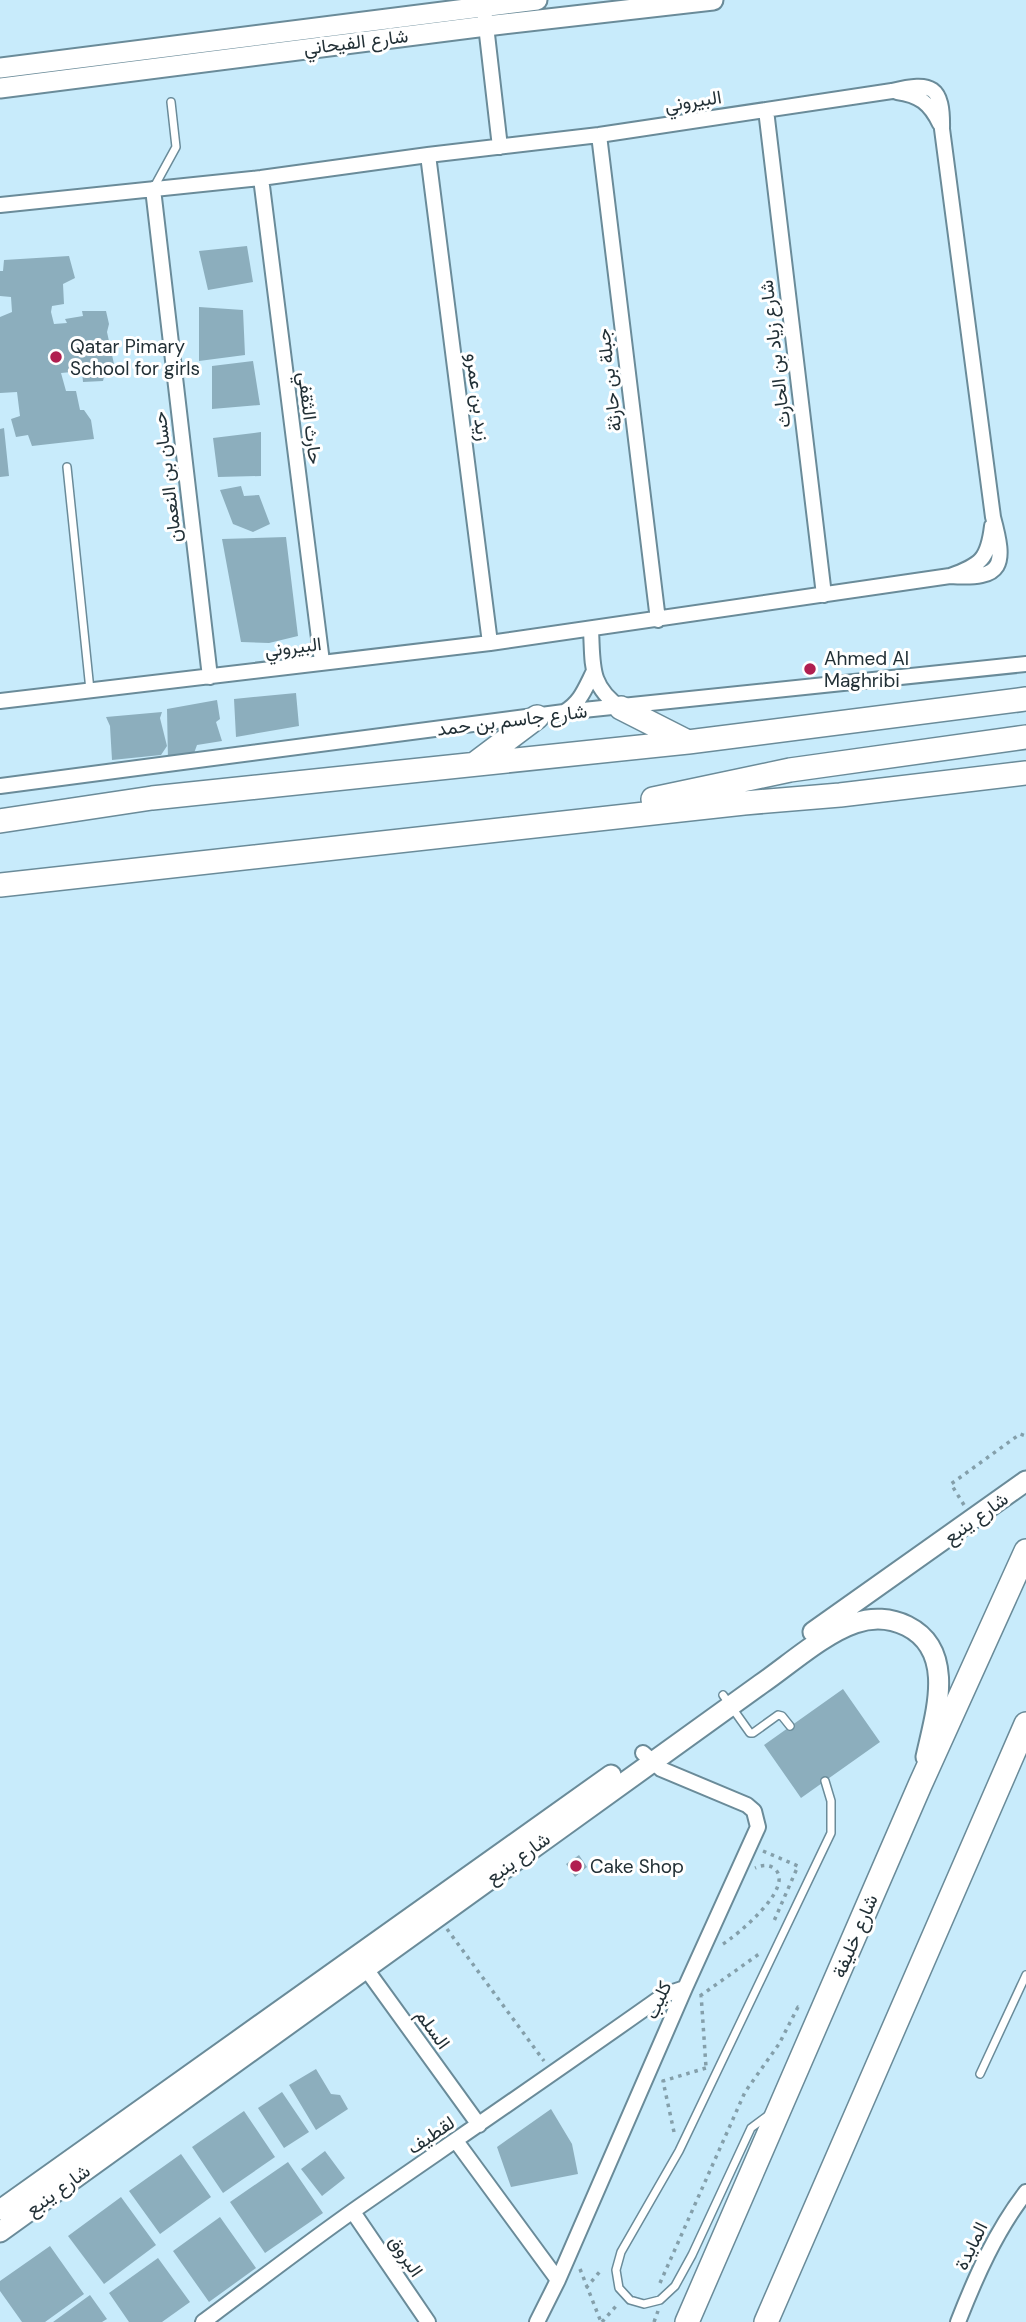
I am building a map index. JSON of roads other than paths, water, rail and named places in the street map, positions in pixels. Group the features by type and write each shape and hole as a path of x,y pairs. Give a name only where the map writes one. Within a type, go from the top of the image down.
{"main road":[{"path":"953,709 1026,686"},
{"name":"شارع جاسم بن حمد","path":"0,821 152,798 688,742 1026,699"},
{"path":"621,708 688,742"},
{"path":"476,763 537,717"},
{"path":"520,827 790,770 1026,737"},
{"path":"0,885 1026,774"},
{"name":"شارع خليفة","path":"687,2322 920,1785 1026,1551"},
{"path":"766,2322 1026,1724"}],"street":[{"name":"شارع الفيحاني","path":"0,88 485,17 510,2 537,0"},
{"name":"شارع الفيحاني","path":"0,68 485,17 513,23 713,0"},
{"path":"510,2 513,23"},
{"path":"485,17 500,146"},
{"name":"البيروني","path":"0,205 261,178 599,135 892,91 914,95 926,103 942,129 993,517 990,545 982,560 950,576 590,630 0,701"},
{"name":"شارع زياد بن الحارث","path":"766,110 824,594"},
{"name":"جبلة بن حارثة","path":"599,135 658,620"},
{"name":"زيد بن عمرو","path":"428,155 490,643"},
{"name":"حارث الثقفي","path":"261,178 322,662"},
{"name":"حسان بن النعمان","path":"153,189 210,677"},
{"path":"590,630 593,673 598,687 621,708"},
{"name":"شارع جاسم بن حمد","path":"0,786 564,712 1026,664"},
{"path":"564,712 575,706 581,698 593,673"},
{"name":"شارع ينبع","path":"0,2232 361,1962 785,1659 1026,1481"},
{"name":"شارع ينبع","path":"785,1659 858,1622 897,1620 916,1630 929,1646 939,1666 939,1693 920,1785"},
{"name":"كليب","path":"537,2322 755,1836 758,1819 747,1805 661,1769 647,1758"},
{"name":"شارع ينبع","path":"0,2210 361,1962 437,1916 567,1814"},
{"name":"السلم","path":"361,1962 479,2125"},
{"name":"لقطيف","path":"203,2322 552,2072 664,1995 685,1987"},
{"path":"456,2141 558,2280"},
{"name":"المايدة","path":"958,2322 990,2249 1008,2216 1026,2192"},
{"name":"البروق","path":"353,2212 428,2322"}],"lane":[{"path":"153,189 176,147 171,102"},
{"path":"67,467 90,691"},
{"path":"726,1701 750,1733 778,1716 782,1716 790,1726"},
{"path":"782,2106 751,2128 675,2286 660,2300 644,2304 630,2300 619,2288 616,2270 621,2252 679,2151 831,1833 831,1801 825,1781"},
{"path":"980,2074 1026,1975"}],"place":[{"name":"Qatar Pimary School for girls","path":"56,357"},
{"name":"Ahmed Al Maghribi","path":"810,669"},
{"name":"Cake Shop","path":"576,1866"}]}
